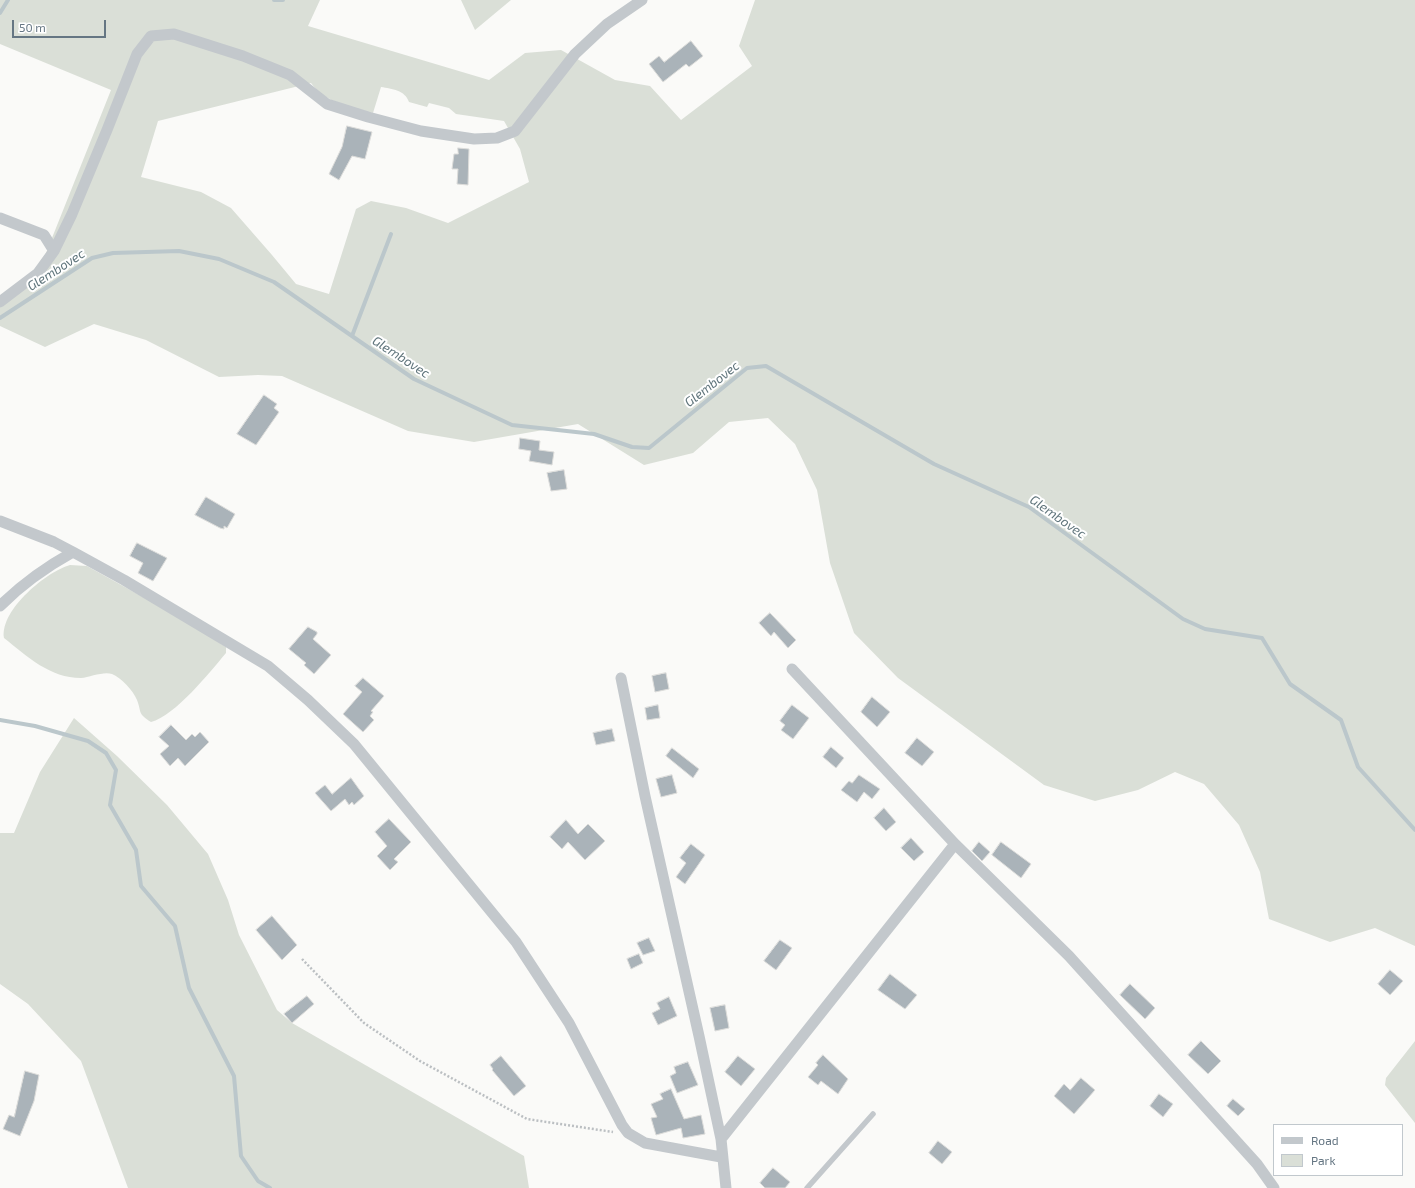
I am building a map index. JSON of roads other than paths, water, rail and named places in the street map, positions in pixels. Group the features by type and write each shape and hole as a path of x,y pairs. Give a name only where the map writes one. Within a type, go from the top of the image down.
{"street":[{"path":"0,302 38,273 54,251 72,214 137,54 152,36 174,34 243,56 290,75 327,104 368,117 421,131 474,139 497,138 515,131 575,54 607,24 642,0"},
{"path":"0,218 44,234 54,251"},
{"path":"0,521 54,542 124,580 268,666 308,700 354,744 516,942 569,1023 622,1125 628,1133 645,1143 721,1157"},
{"path":"0,606 15,591 37,574 73,552"},
{"path":"792,669 955,844 1069,956 1252,1158 1274,1188"},
{"path":"621,678 721,1139 721,1157 726,1188"},
{"path":"721,1139 955,844"}],"lane":[{"path":"807,1188 873,1114"}],"waterway":[{"path":"0,13 8,0"},
{"path":"274,0 283,0"},
{"path":"352,336 391,234"},
{"name":"Glembovec","path":"0,318 92,258 113,253 179,251 219,259 274,282 414,379 512,425 594,434 632,447 649,448 747,368 766,366 934,464 1029,507 1183,619 1205,629 1262,638 1290,684 1341,720 1358,767 1415,830"},
{"path":"0,720 35,726 88,741 106,753 116,770 110,805 136,850 141,886 175,926 189,988 234,1076 241,1156 258,1181 270,1188"}]}
